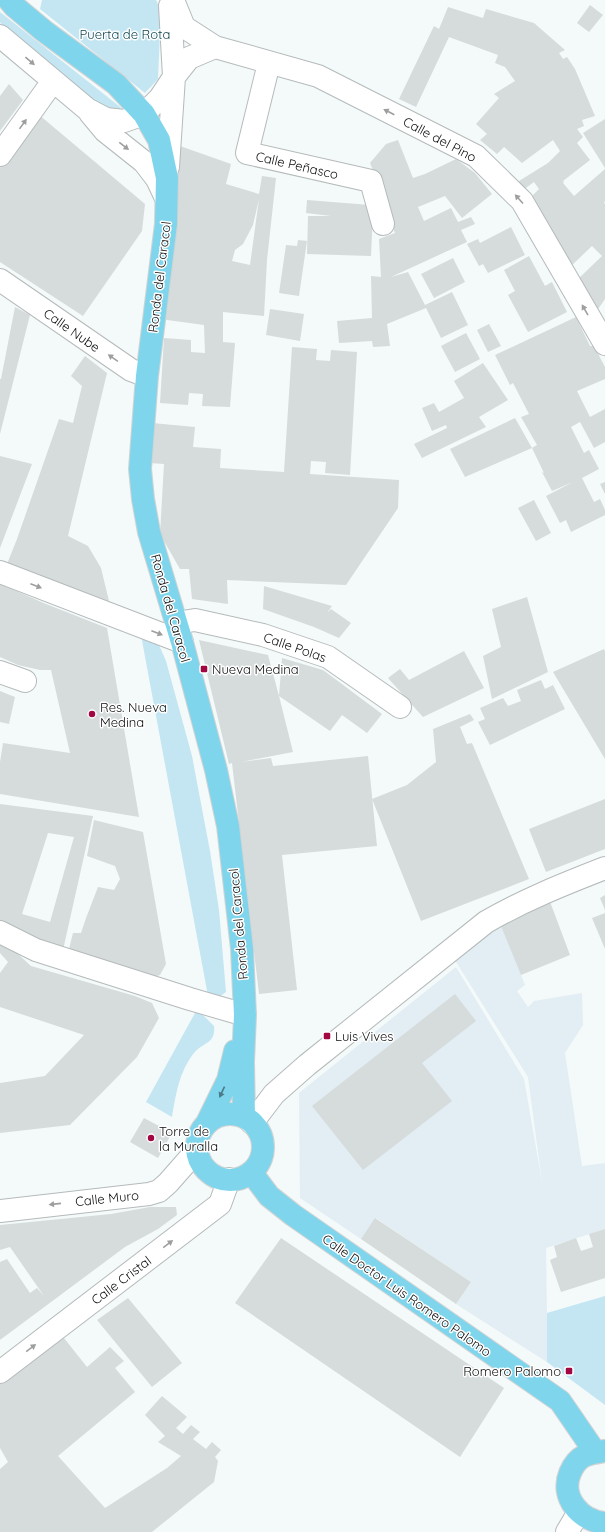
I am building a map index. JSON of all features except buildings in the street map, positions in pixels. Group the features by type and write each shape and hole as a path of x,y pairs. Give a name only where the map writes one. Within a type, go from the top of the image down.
{"main road":[{"name":"Ronda del Caracol","path":"9,0 14,6 26,8 116,84 144,114 159,140 167,188 166,224 147,376 140,469 143,499 149,532 179,632 216,770 228,826 242,949 245,1015 243,1062 248,1120"},
{"name":"Ronda del Caracol","path":"207,1123 228,1080 245,1015"},
{"path":"225,1114 235,1114 248,1120 259,1131 263,1142 263,1154 258,1164 251,1172 237,1179 218,1177 208,1171 201,1162 197,1150 201,1131 207,1123 215,1117 225,1114"},
{"name":"Calle Doctor Luis Romero Palomo","path":"251,1172 269,1196 293,1216 560,1401 600,1451"},
{"path":"600,1451 583,1457 574,1466 568,1477 568,1490 571,1503 579,1512 590,1520 604,1526"}],"street":[{"name":"Calle del Pino","path":"172,0 184,27 215,47 318,76 476,156 522,201 604,339"},
{"path":"167,188 174,76 172,0"},
{"path":"0,36 87,109 105,131 144,162 157,179 167,188"},
{"path":"87,109 106,119 124,121 144,114 160,98 174,76 189,58 215,47"},
{"name":"Calle Peñasco","path":"269,63 247,154 371,181 383,224"},
{"path":"0,155 54,81"},
{"name":"Calle Nube","path":"0,280 131,370 147,376"},
{"path":"0,572 179,632"},
{"name":"Calle Polas","path":"179,632 195,620 263,635 328,657 400,707"},
{"path":"0,672 25,682"},
{"path":"248,1120 274,1094 307,1065 486,922 513,906 605,868"},
{"path":"0,932 36,950 245,1015"},
{"path":"243,1062 250,1082 258,1090 274,1094"},
{"name":"Calle Muro","path":"0,1211 149,1194 159,1191 197,1150"},
{"name":"Calle Cristal","path":"0,1372 220,1204 229,1179"},
{"path":"567,1532 579,1512"}],"shaded area":[{"path":"501,923 525,985 517,991 528,1007 534,1001 582,993 583,1025 565,1053 582,1166 605,1163 605,1229 546,1248 547,1362 456,1304 471,1282 376,1218 361,1239 300,1198 299,1093 456,967 524,1079 542,1182 528,1077 453,957"}],"green space":[{"name":"Puerta de Rota","path":"42,0 156,0 161,10 158,79 145,93 40,9"},
{"path":"0,12 124,111 103,110 2,26 0,22"},
{"path":"141,635 159,645 166,661 192,756 210,851 219,910 226,992 219,997 208,996"},
{"path":"198,1009 201,1009 203,1015 214,1026 214,1032 211,1040 194,1053 185,1068 179,1084 172,1117 146,1102"},
{"path":"605,1296 605,1405 547,1362 547,1313"}],"place":[{"name":"Nueva Medina","path":"204,669"},
{"name":"Res. Nueva Medina","path":"92,714"},
{"name":"Luis Vives","path":"327,1036"},
{"name":"Torre de la Muralla","path":"151,1138"},
{"name":"Romero Palomo","path":"569,1371"}]}
